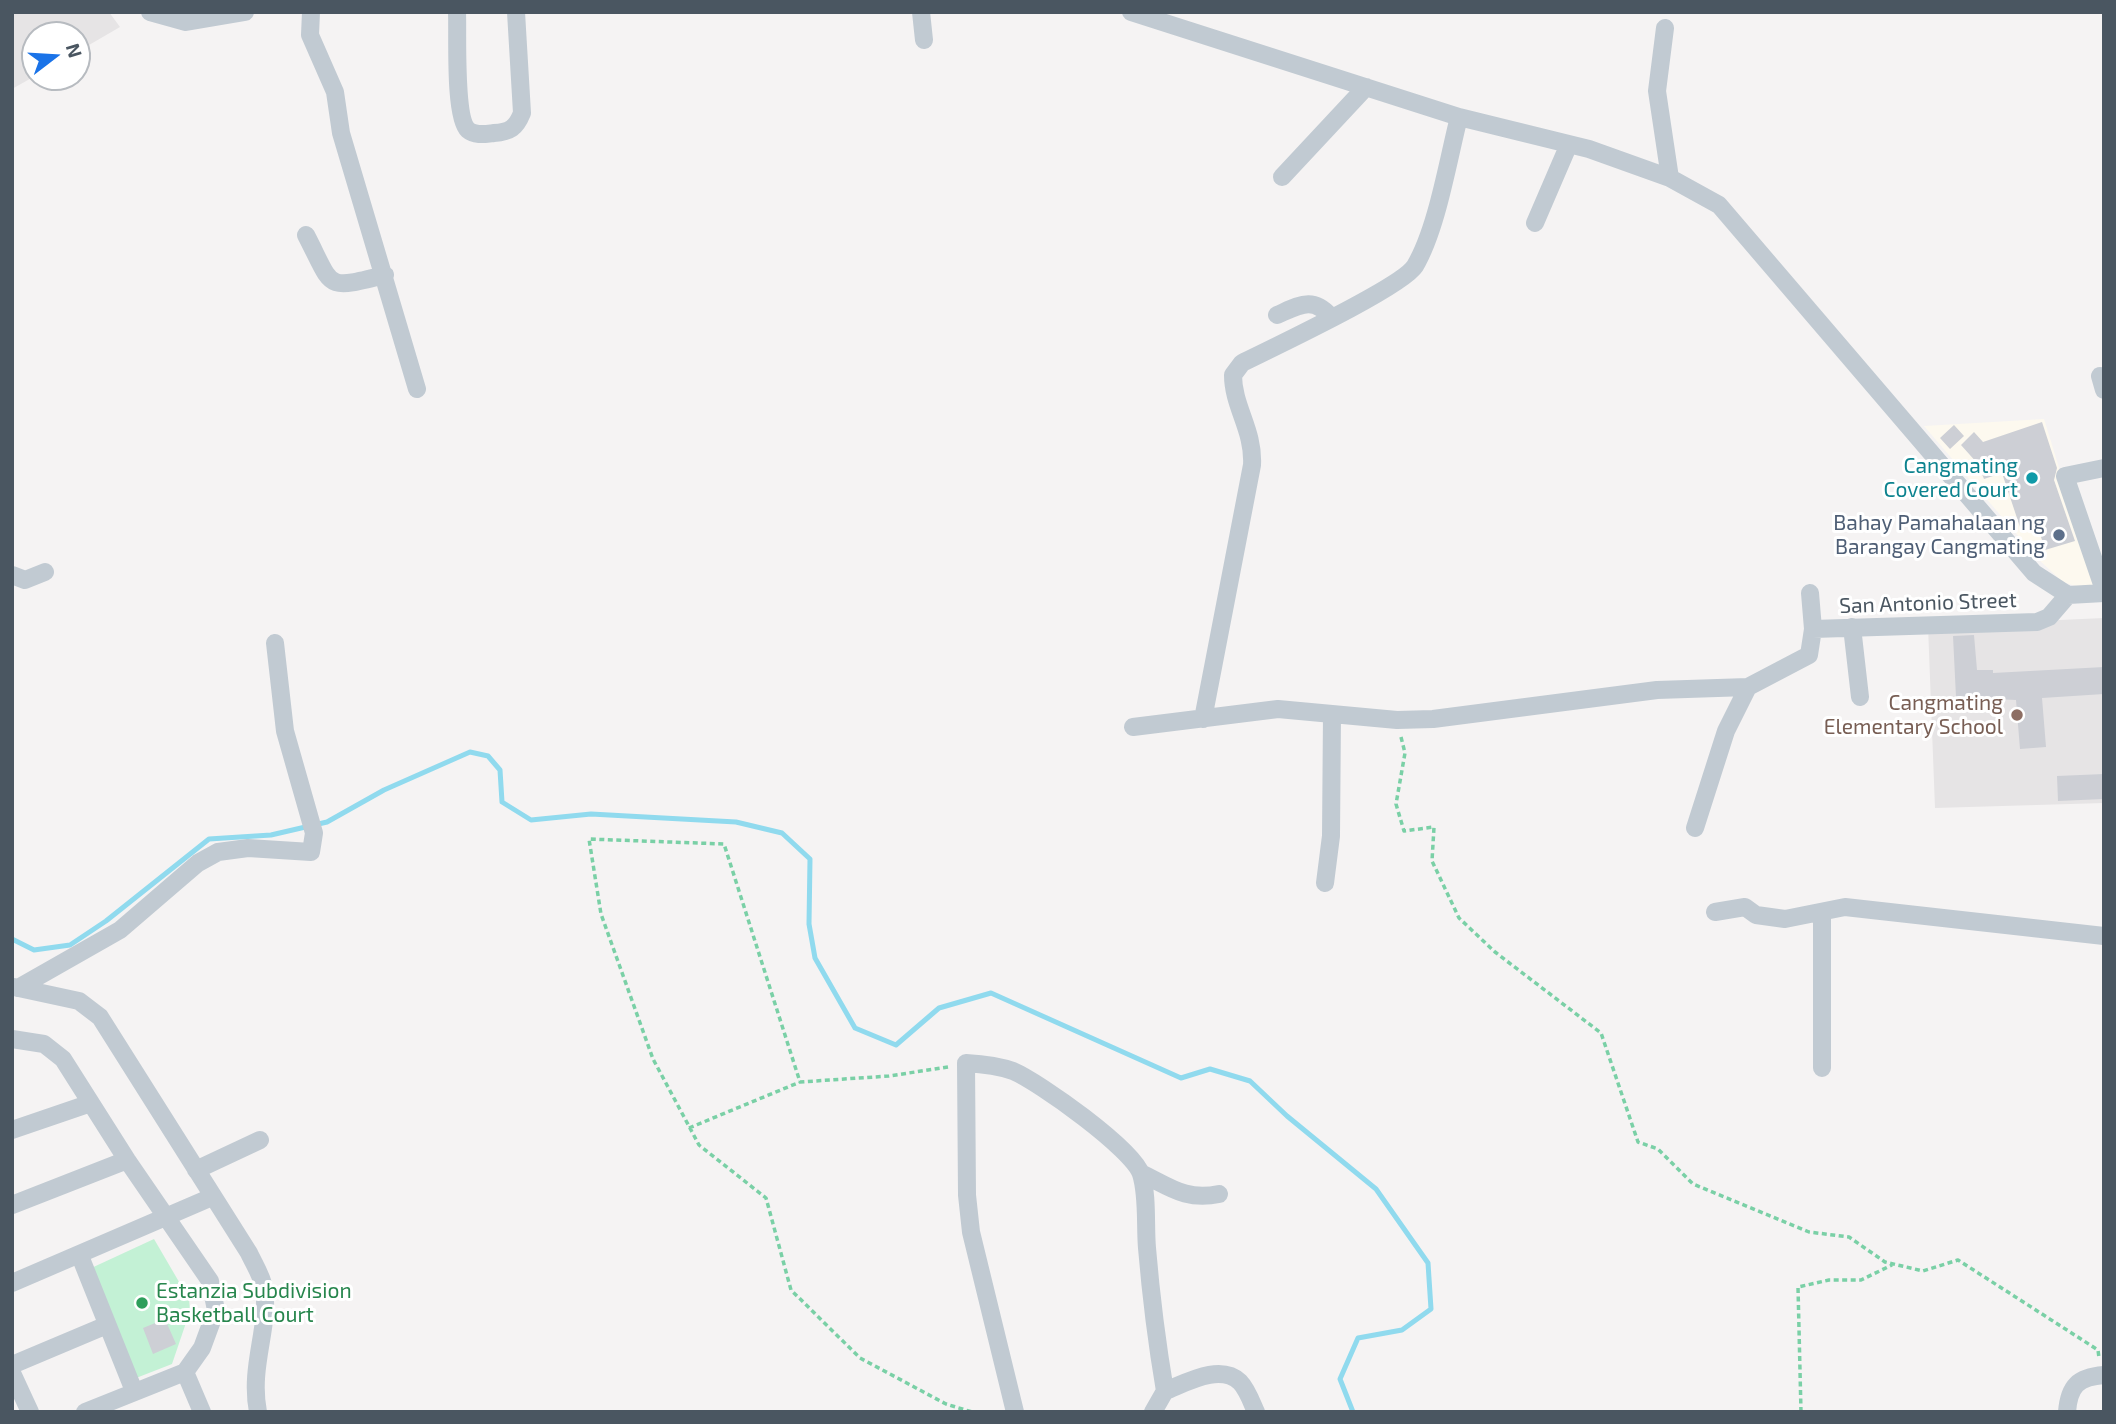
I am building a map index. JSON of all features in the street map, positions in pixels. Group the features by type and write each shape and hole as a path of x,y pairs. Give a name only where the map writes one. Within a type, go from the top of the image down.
{"street":[{"path":"150,12 186,22 245,12"},
{"path":"311,12 310,35 335,92 341,133 417,389"},
{"path":"457,12 460,109 465,128 474,134 506,132 516,126 522,113 516,12"},
{"path":"920,12 923,40"},
{"path":"1131,12 1459,117 1569,144 1670,178 1719,205 2034,573 2068,595 2104,592 2065,476 2104,468"},
{"path":"1665,28 1657,91 1670,178"},
{"path":"1282,177 1366,87"},
{"path":"1203,719 1252,457 1251,436 1233,387 1233,375 1242,363 1390,286 1414,268 1439,197 1459,117"},
{"path":"1535,223 1569,144"},
{"path":"306,235 327,277 334,284 344,285 385,275"},
{"path":"1277,315 1307,301 1317,303 1331,317"},
{"path":"12,575 25,580 45,572"},
{"name":"San Antonio Street","path":"1810,593 1813,629 2037,622 2049,617 2068,595"},
{"path":"1852,627 1860,697"},
{"path":"1133,727 1278,709 1396,720 1488,713 1657,690 1748,687 1809,655 1813,629"},
{"path":"15,987 120,930 198,863 218,852 248,848 305,854 311,852 314,833 285,731 275,643"},
{"path":"1695,828 1726,731 1748,687"},
{"path":"1325,883 1331,836 1332,714"},
{"path":"1715,912 1745,907 1756,915 1785,919 1845,907 2104,936"},
{"path":"1822,913 1822,1068"},
{"path":"15,987 79,1002 100,1017 249,1253 263,1285 266,1307 256,1355 255,1396 258,1412"},
{"path":"12,1039 44,1044 63,1059 127,1160 210,1281 216,1311 202,1348 185,1372 134,1391 115,1406 85,1412"},
{"path":"1015,1412 971,1232 967,1195 966,1063 1012,1070 1031,1080 1111,1139 1141,1173 1188,1196 1199,1198 1219,1194"},
{"path":"12,1130 91,1104"},
{"path":"196,1170 260,1140"},
{"path":"12,1205 127,1160"},
{"path":"1141,1173 1165,1391 1153,1412"},
{"path":"12,1283 212,1197"},
{"path":"80,1256 134,1391"},
{"path":"12,1365 107,1325"},
{"path":"185,1372 202,1412"},
{"path":"12,1373 30,1412"},
{"path":"1165,1391 1210,1374 1229,1374 1242,1383 1256,1412"},
{"path":"2067,1412 2072,1387 2080,1379 2103,1374"}],"path":[{"path":"1396,720 1405,753 1396,804 1404,831 1434,827 1432,861 1459,918 1495,952 1601,1033 1638,1142 1658,1149 1693,1184 1808,1232 1849,1237 1885,1262 1923,1271 1958,1260 2047,1320 2098,1350 2103,1374"},
{"path":"800,1082 724,844 589,839 601,914 653,1059 699,1146 766,1198 791,1290 860,1358 946,1404 972,1412"},
{"path":"689,1128 800,1082 889,1076 966,1063"},
{"path":"1801,1412 1798,1287 1829,1280 1861,1280 1894,1265"}],"shaded area":[{"path":"12,12 109,12 120,27 91,44 91,21 21,21 21,84 12,89"},
{"path":"2044,419 2096,587 2079,587 2063,582 2038,559 1924,426"},
{"name":"Cangmating Elementary School","path":"2104,618 2104,803 1935,808 1928,626"}],"green space":[{"path":"154,1239 189,1299 190,1311 172,1364 131,1380 87,1270"}],"building":[{"name":"Cangmating Covered Court","path":"2042,422 2057,468 2054,480 2075,541 2045,550 2038,527 2022,533 2002,473 1984,479 1978,464 1961,445 1974,432 1983,442"},
{"path":"1954,425 1964,436 1950,449 1940,438"},
{"path":"1974,635 1977,670 1993,670 1993,673 2104,667 2104,694 2042,698 2046,747 2020,749 2016,700 1956,697 1953,636"},
{"path":"2104,774 2104,799 2058,801 2057,776"},
{"path":"165,1319 176,1344 153,1354 143,1328"}],"waterway":[{"path":"12,939 34,950 70,945 106,921 209,839 271,835 327,822 384,790 470,752 488,756 500,770 502,802 531,820 591,814 736,822 782,833 810,859 809,924 815,958 855,1028 896,1045 939,1008 991,993 1181,1078 1210,1069 1250,1081 1287,1116 1376,1189 1428,1263 1431,1309 1402,1330 1358,1338 1340,1379 1353,1412"}],"place":[{"name":"Cangmating Covered Court","path":"2032,478"},
{"name":"Bahay Pamahalaan ng Barangay Cangmating","path":"2059,535"},
{"name":"Cangmating Elementary School","path":"2017,715"},
{"name":"Estanzia Subdivision Basketball Court","path":"142,1303"}]}
